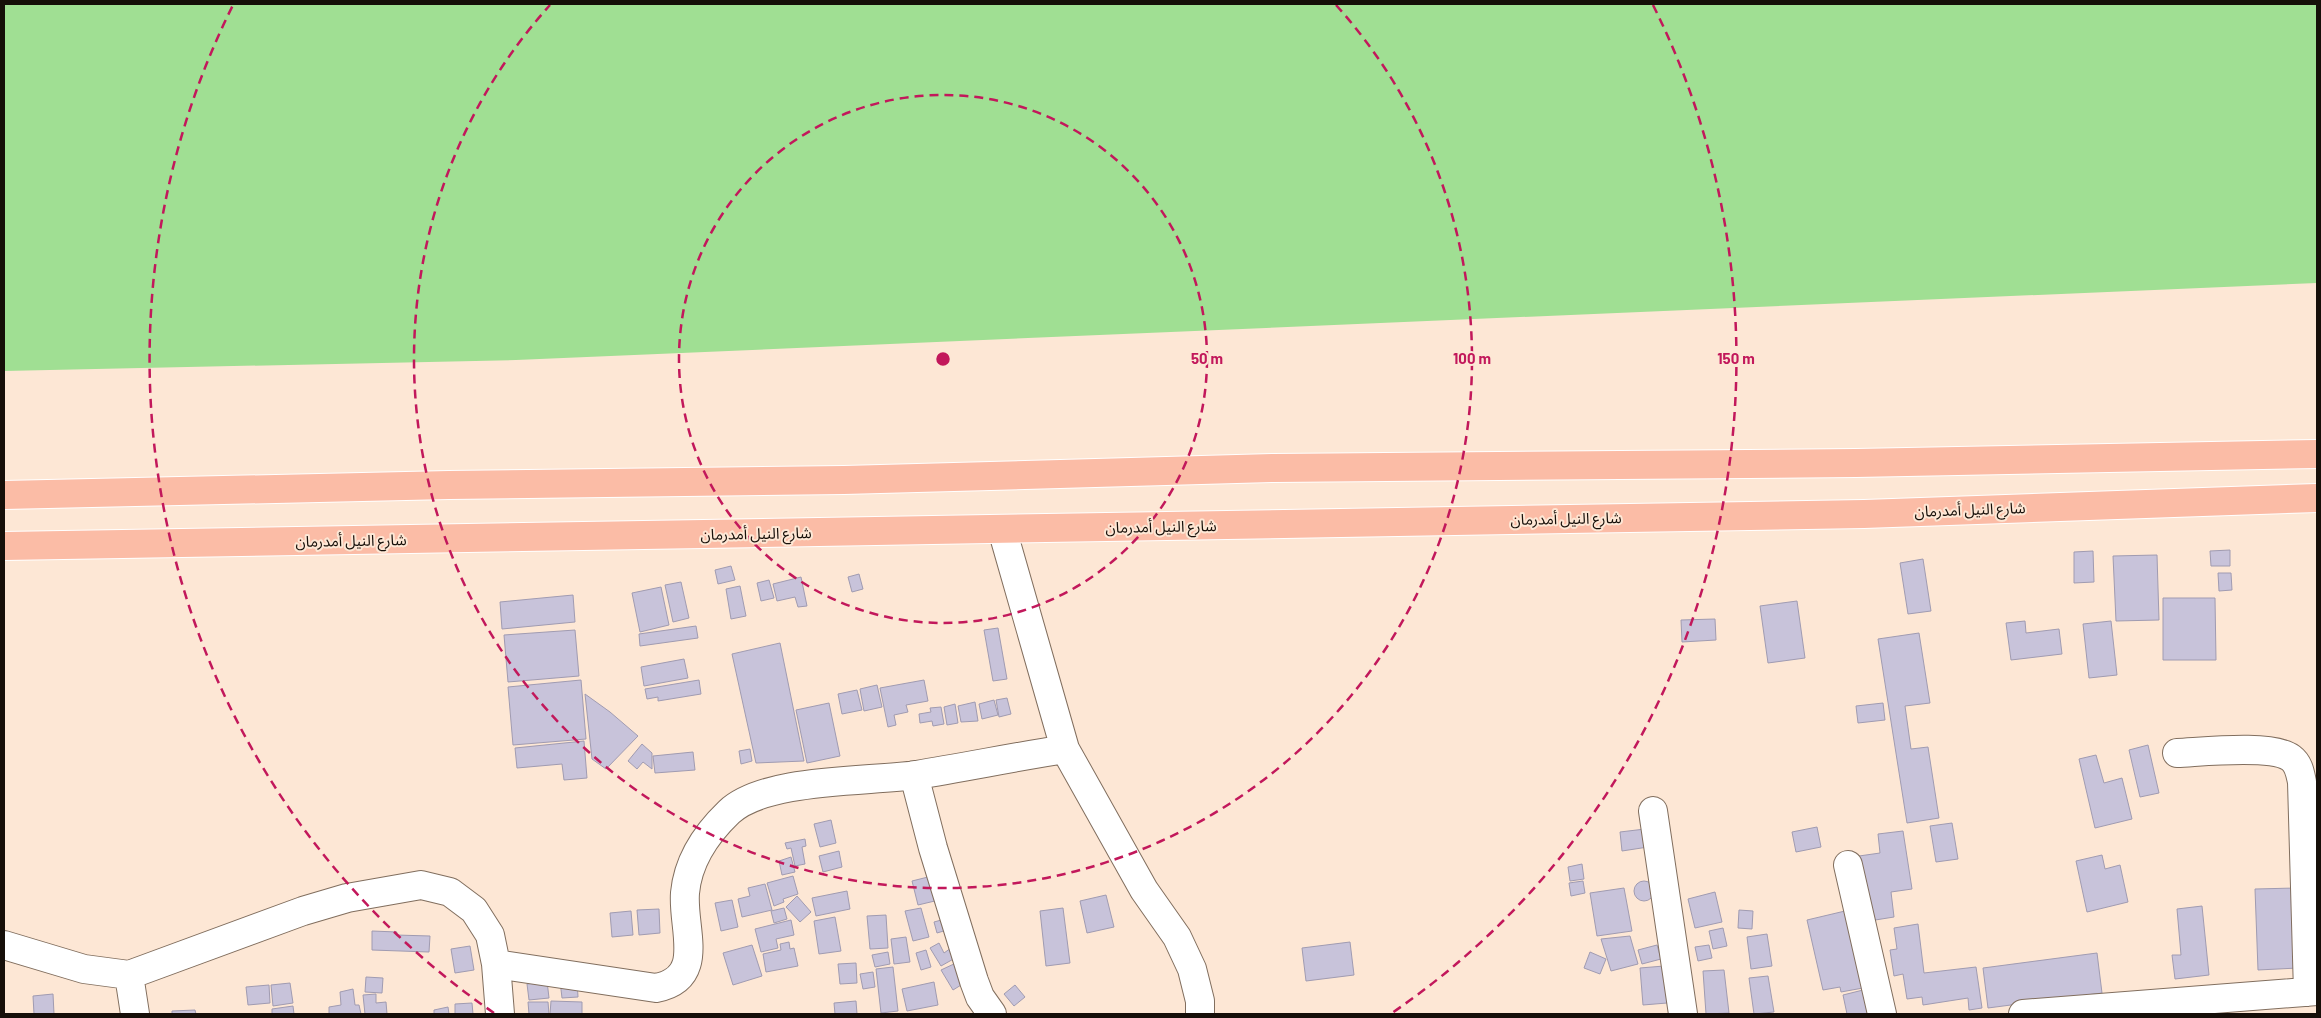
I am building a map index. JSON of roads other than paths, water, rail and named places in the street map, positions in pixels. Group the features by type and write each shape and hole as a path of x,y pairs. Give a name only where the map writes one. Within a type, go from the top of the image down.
{"main road":[{"path":"4,494 449,485 844,480 1274,468 1865,463 2317,454"},
{"name":"شارع النيل أمدرمان","path":"4,546 1864,514 2317,498"}],"street":[{"path":"1002,529 1064,749 1144,890 1176,937 1192,969 1200,1001 1200,1014"},
{"path":"496,964 656,988 668,986 678,980 685,970 689,959 685,893 692,864 705,838 731,810 758,796 792,787 914,775 1064,749"},
{"path":"2023,1014 2312,991 2302,782 2299,767 2283,753 2272,750 2177,753"},
{"path":"914,775 932,848 974,981 980,997 992,1014"},
{"path":"1653,811 1683,1014"},
{"path":"1848,865 1882,1014"},
{"path":"4,945 84,970 129,975 303,911 347,898 421,885 450,892 474,910 490,935 496,964 500,1014"},
{"path":"129,975 135,1014"}]}
